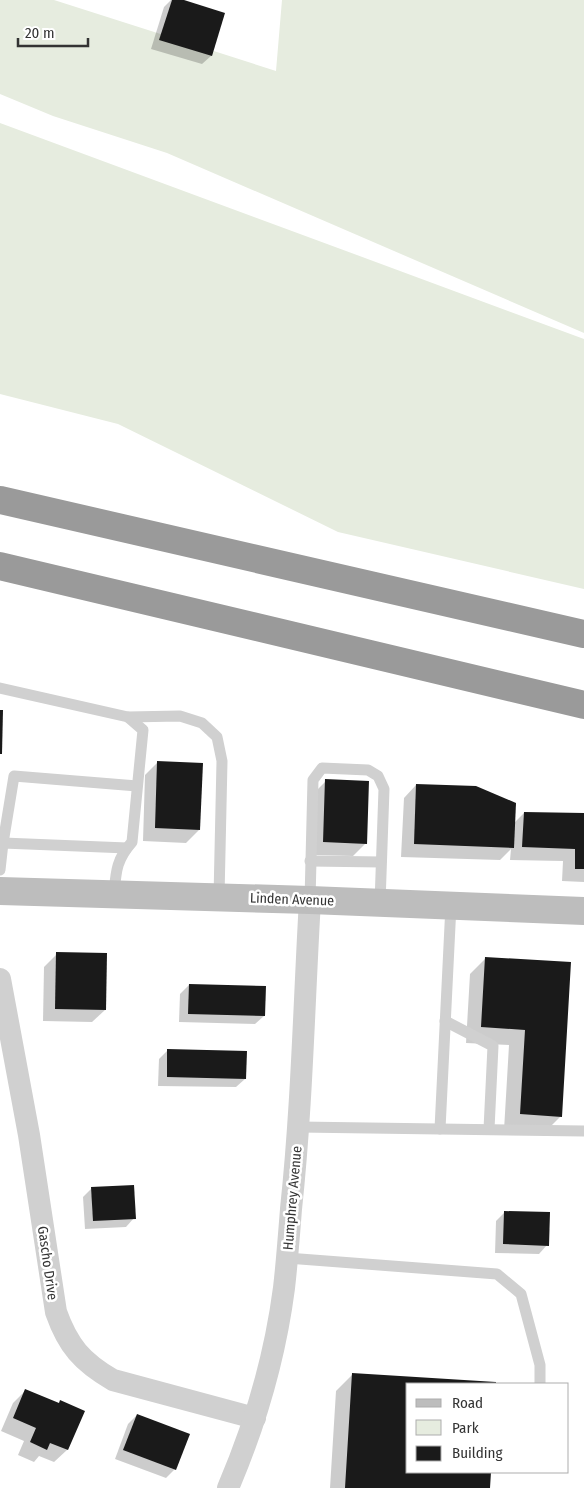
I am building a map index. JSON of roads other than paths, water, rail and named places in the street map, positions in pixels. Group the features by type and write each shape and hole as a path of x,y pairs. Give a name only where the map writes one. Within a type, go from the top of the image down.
{"highway":[{"path":"0,500 584,634"},
{"path":"0,566 584,705"}],"main road":[{"name":"Linden Avenue","path":"0,891 310,900 584,911"}],"street":[{"name":"Humphrey Avenue","path":"228,1488 242,1457 255,1418 271,1357 284,1289 298,1128 310,900"},
{"name":"Gascho Drive","path":"0,979 29,1135 56,1312 63,1332 79,1355 95,1369 113,1380 255,1418"}],"lane":[{"path":"0,688 128,717 180,716 202,724 216,737 222,760 219,897"},
{"path":"114,894 117,868 121,854 132,842 143,730 128,717"},
{"path":"310,900 313,780 322,768 368,770 378,776 384,789 380,903"},
{"path":"0,870 14,776 137,786"},
{"path":"3,843 127,848"},
{"path":"310,861 381,862"},
{"path":"440,1129 451,905"},
{"path":"445,1021 493,1046 489,1129"},
{"path":"298,1128 584,1131"},
{"path":"287,1258 497,1274 521,1294 540,1365 540,1383"}]}
